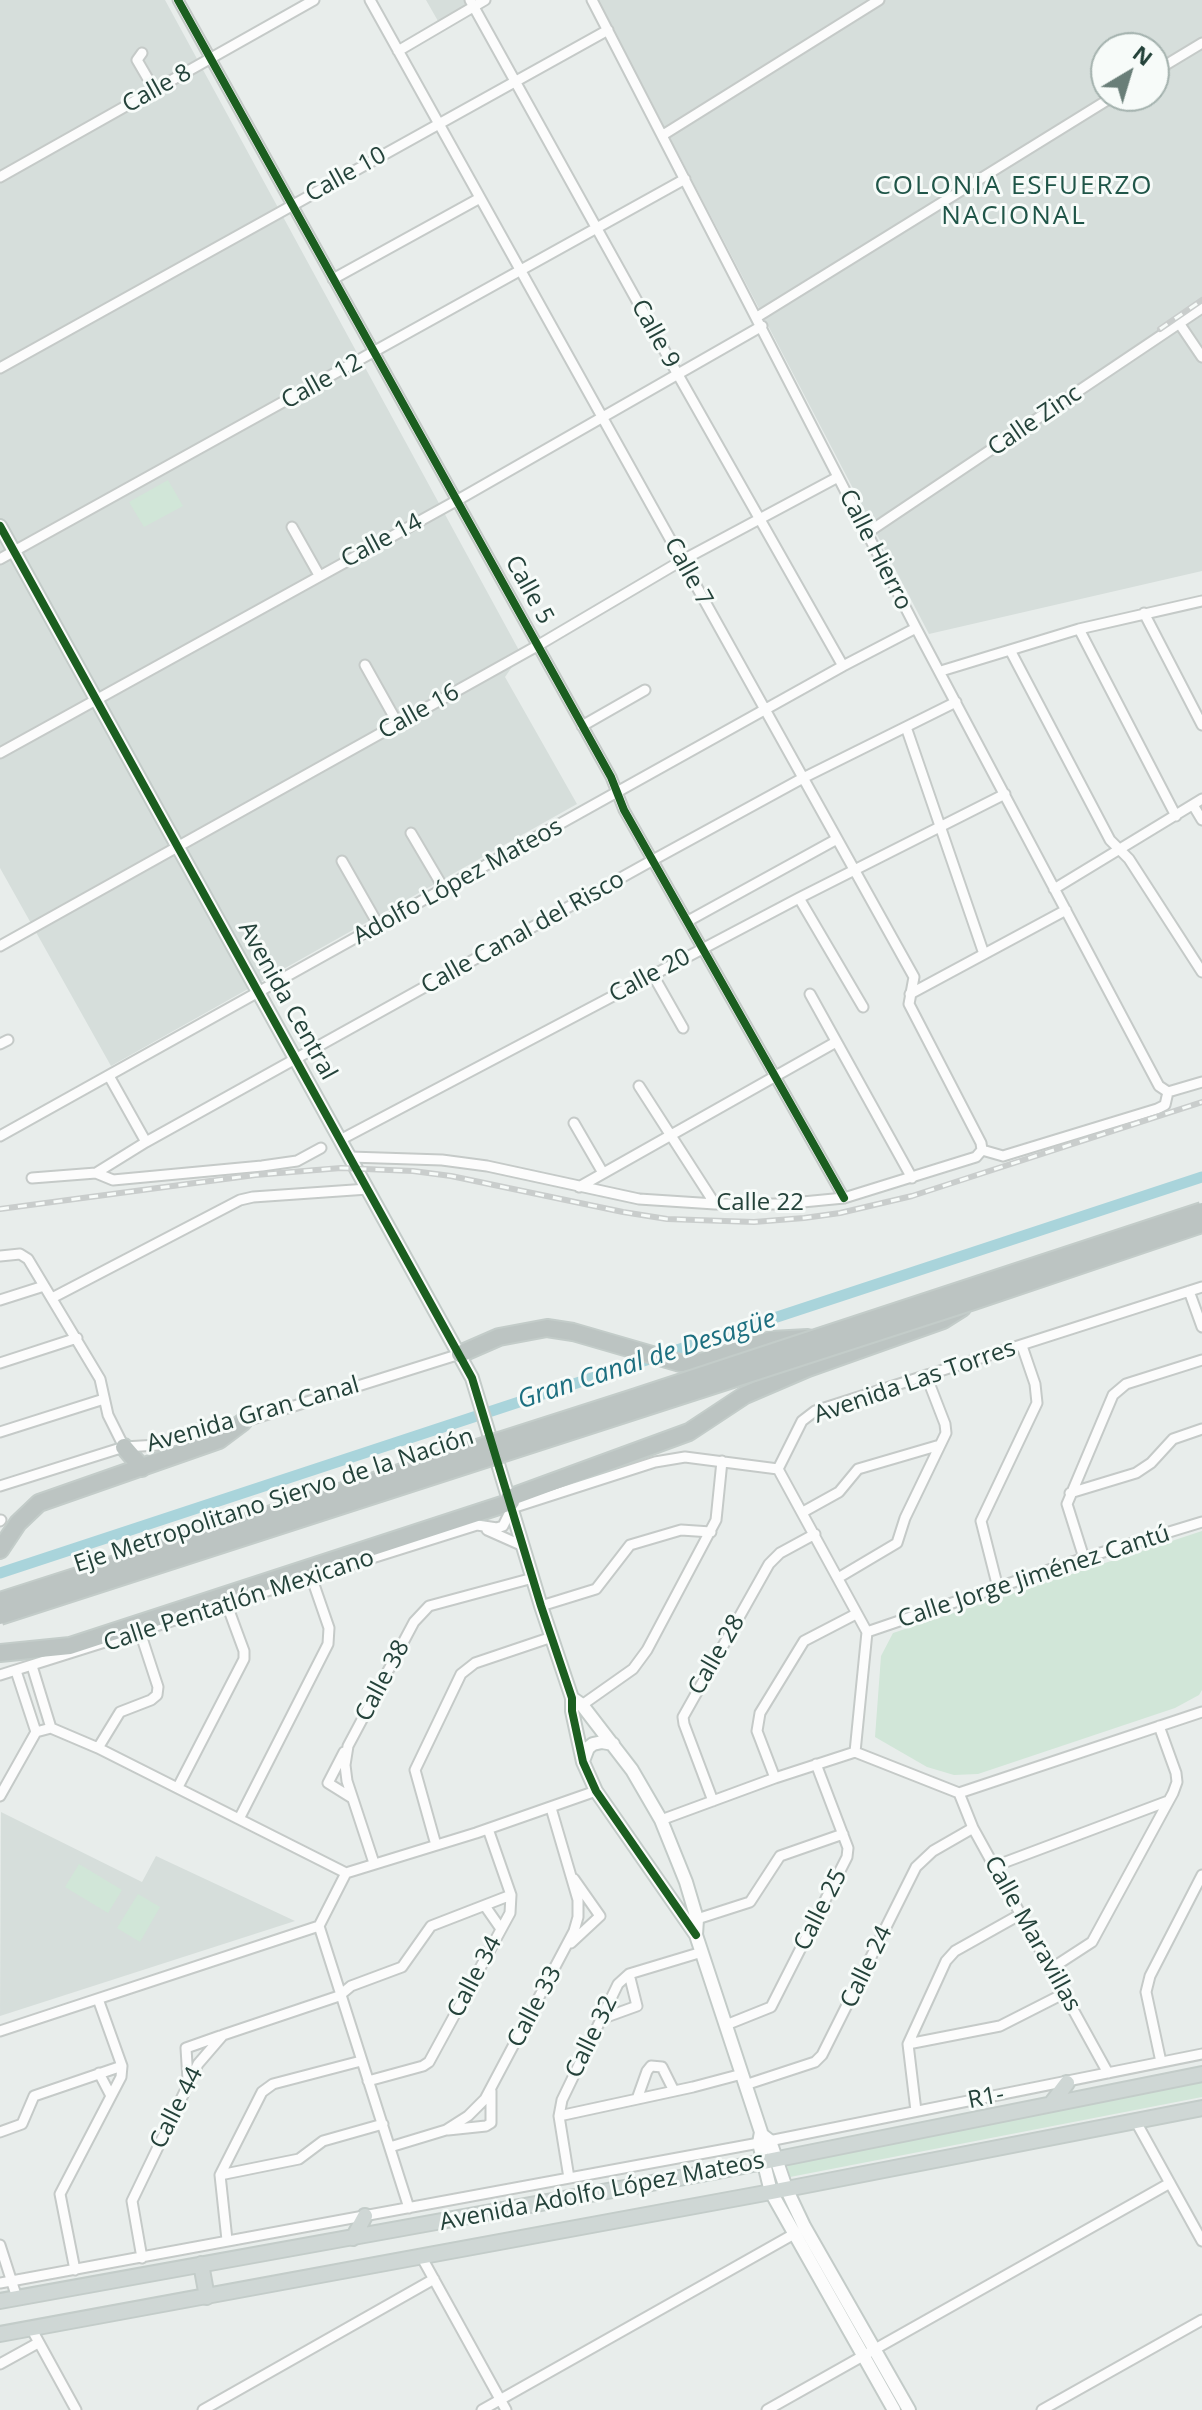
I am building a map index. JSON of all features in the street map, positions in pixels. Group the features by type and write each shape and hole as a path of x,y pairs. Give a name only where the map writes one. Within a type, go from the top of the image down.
{"highway":[{"name":"Eje Metropolitano Siervo de la Nación","path":"0,1601 1202,1211"},
{"name":"Eje Metropolitano Siervo de la Nación","path":"0,1616 974,1301 1202,1224"},
{"path":"0,1653 70,1646 511,1503 689,1432 745,1395 808,1368 943,1320 974,1301"},
{"path":"460,1354 499,1337 547,1328 573,1332 680,1363 701,1362 771,1340 817,1337"},
{"path":"0,1550 18,1523 39,1503 219,1440 243,1422"},
{"path":"124,1447 142,1468"}],"main road":[{"name":"Avenida Adolfo López Mateos","path":"0,2301 718,2171 1202,2074"},
{"path":"1051,2104 1067,2083"},
{"name":"Avenida Adolfo López Mateos","path":"0,2334 779,2190 1202,2108"},
{"path":"353,2238 365,2216"},
{"path":"201,2264 207,2297"}],"street":[{"name":"Calle 5","path":"178,0 582,726 653,860 844,1198"},
{"name":"Calle 8","path":"0,177 314,0"},
{"name":"Calle 7","path":"370,0 914,977 909,1004 982,1150"},
{"path":"398,51 472,3 485,0"},
{"name":"Calle Hierro","path":"592,0 916,628 1159,1086 1168,1092"},
{"path":"663,135 879,0"},
{"name":"Calle 9","path":"472,3 843,666"},
{"name":"Calle 10","path":"0,368 608,30"},
{"path":"1170,62 1202,43"},
{"path":"142,53 137,60 155,91"},
{"name":"Calle 14","path":"0,753 456,501 677,373 1090,111"},
{"name":"Calle 12","path":"0,559 685,179"},
{"path":"333,279 480,198"},
{"name":"Calle Zinc","path":"867,533 1202,308"},
{"path":"1179,323 1202,357"},
{"name":"Calle 16","path":"0,946 537,646 681,561 838,477"},
{"name":"Avenida Central","path":"0,526 460,1354 479,1397 541,1606 577,1701"},
{"path":"292,527 319,575"},
{"path":"941,671 1079,629 1202,601"},
{"path":"1144,613 1202,725"},
{"name":"Adolfo López Mateos","path":"0,1136 916,628"},
{"path":"1079,629 1176,816"},
{"path":"1010,650 1110,840 1129,859 1202,972"},
{"path":"365,665 398,724"},
{"path":"582,726 645,690"},
{"name":"Calle Canal del Risco","path":"96,1173 146,1142 653,860 803,778 956,702"},
{"path":"906,727 984,954"},
{"name":"Calle 20","path":"340,1140 799,898 1005,794"},
{"path":"1054,889 1202,799"},
{"path":"1193,805 1202,820"},
{"path":"411,833 444,889"},
{"path":"688,921 837,839"},
{"path":"342,861 379,926"},
{"path":"799,898 863,1007"},
{"path":"910,994 1066,910"},
{"path":"653,975 683,1028"},
{"path":"810,994 912,1178"},
{"path":"579,1187 836,1042"},
{"path":"109,1076 146,1142"},
{"path":"982,1150 1003,1156 1157,1109 1165,1105 1168,1092 1202,1082"},
{"path":"639,1086 715,1204"},
{"path":"574,1123 603,1173"},
{"path":"32,1178 96,1173 113,1180 262,1166 297,1161 321,1148"},
{"name":"Calle 22","path":"350,1157 442,1160 487,1166 639,1199 715,1204 815,1202 844,1198 976,1157 982,1150"},
{"path":"52,1298 240,1200 368,1189"},
{"path":"0,1256 23,1255 52,1298 100,1379 108,1415 124,1447"},
{"path":"0,1300 44,1286"},
{"name":"Avenida Las Torres","path":"778,1469 802,1421 811,1413 1202,1287"},
{"path":"1189,1291 1202,1327"},
{"path":"0,1363 77,1338"},
{"path":"998,1588 981,1521 1037,1403 1035,1384 1022,1346"},
{"name":"Avenida Gran Canal","path":"0,1486 124,1447 158,1445 243,1422 460,1354"},
{"path":"1084,1558 1067,1507 1070,1493 1116,1391 1126,1384 1202,1360"},
{"path":"838,1578 897,1543 905,1518 947,1429 926,1375"},
{"path":"0,1432 104,1399"},
{"path":"1070,1493 1136,1473 1151,1463 1173,1439 1202,1429"},
{"path":"803,1512 839,1492 858,1469 940,1445"},
{"path":"511,1503 670,1458 778,1469 867,1632 855,1752"},
{"path":"691,1921 596,1791 583,1762 572,1711 577,1701 640,1661 711,1532 719,1508 722,1461"},
{"name":"Calle Pentatlón Mexicano","path":"0,1675 477,1525 503,1526 511,1503"},
{"name":"Calle Jorge Jiménez Cantú","path":"867,1632 1084,1558 1202,1522"},
{"path":"477,1525 523,1546"},
{"path":"541,1606 601,1586 630,1545 681,1530 711,1532"},
{"name":"Calle 28","path":"713,1801 683,1717 769,1564 780,1553 815,1534"},
{"path":"239,1819 328,1644 329,1628 311,1576"},
{"name":"Calle 38","path":"374,1863 346,1772 348,1746 414,1622 425,1609 533,1578"},
{"path":"178,1787 244,1659 244,1651 227,1605"},
{"path":"775,1778 757,1731 760,1713 804,1641 856,1614"},
{"path":"98,1748 120,1712 151,1700 158,1691 140,1632"},
{"path":"436,1845 415,1770 461,1674 475,1663 552,1637"},
{"path":"32,1666 51,1728"},
{"path":"16,1671 36,1732"},
{"path":"577,1701 632,1770 661,1820 680,1862 691,1921 794,2234 869,2354 909,2410"},
{"path":"661,1820 855,1752 959,1793 1202,1712"},
{"path":"1052,1968 1092,1942 1177,1782 1159,1726"},
{"path":"0,1796 4,1778 36,1732 51,1728 178,1787 346,1873"},
{"path":"583,1762 588,1748 593,1744 613,1744"},
{"path":"348,1746 328,1781 352,1798"},
{"name":"Calle 25","path":"726,2025 765,2011 775,2001 847,1857 848,1848 816,1764"},
{"path":"409,2208 319,1926 346,1873 488,1829 596,1791"},
{"name":"Calle Maravillas","path":"959,1793 973,1828 1108,2073"},
{"path":"995,1866 1168,1801"},
{"name":"Calle 33","path":"390,2147 446,2130 468,2116 491,2091 566,1948 578,1917 573,1877 551,1808"},
{"name":"Calle 24","path":"559,2116 815,2062 822,2055 916,1867 933,1851 973,1828"},
{"path":"189,2084 186,2048 339,1996 351,1986 406,1964 431,1926 511,1895 488,1829"},
{"path":"691,1921 750,1902 780,1856 843,1834"},
{"path":"651,1869 664,1872 672,1870 680,1862"},
{"path":"1161,2062 1146,1992 1150,1976 1202,1875"},
{"path":"566,1948 600,1916 573,1877"},
{"name":"Calle 34","path":"368,2081 429,2062 510,1913 511,1895"},
{"path":"485,1906 501,1929"},
{"path":"916,2111 908,2044 946,1961 955,1951 1021,1914"},
{"path":"0,2031 319,1926"},
{"name":"Calle 32","path":"569,2178 559,2116 569,2084 618,1984 629,1974 702,1952"},
{"path":"601,2019 637,2006 629,1974"},
{"path":"908,2044 1000,2026 1065,1993"},
{"path":"75,2270 60,2194 121,2077 122,2066 98,1999"},
{"name":"Calle 44","path":"142,2258 132,2201 206,2052 223,2035"},
{"name":"R1-","path":"0,2283 713,2151 1202,2054"},
{"path":"227,2240 220,2175 265,2088 361,2061"},
{"path":"0,2132 22,2124 34,2096 122,2066"},
{"path":"637,2099 651,2066 662,2067 674,2091"},
{"path":"99,2073 111,2096"},
{"path":"446,2130 491,2123 491,2091"},
{"path":"1135,2120 1202,2241"},
{"path":"220,2175 299,2159 323,2141 383,2124"},
{"path":"713,2151 718,2171"},
{"path":"767,2410 1170,2183"},
{"path":"779,2190 869,2354 894,2410"},
{"path":"482,2410 794,2234"},
{"path":"0,2245 17,2298"},
{"path":"421,2256 506,2410"},
{"path":"203,2410 434,2279"},
{"path":"1042,2410 1202,2320"},
{"path":"31,2328 76,2410"},
{"path":"0,2364 38,2343"}],"shaded area":[{"path":"0,0 165,0 521,654 505,677 577,804 111,1066 0,868"},
{"path":"426,0 477,0 438,21"},
{"path":"598,0 1202,0 1202,571 929,634"},
{"path":"1,1812 142,1882 156,1856 295,1921 0,2016"}],"green space":[{"path":"168,480 183,506 144,527 129,502"},
{"path":"1202,1531 1202,1690 1199,1695 1175,1708 978,1774 954,1775 927,1767 875,1737 881,1656 893,1633"},
{"path":"79,1864 122,1890 108,1913 65,1887"},
{"path":"138,1894 160,1907 140,1942 117,1928"},
{"path":"1202,2079 1202,2097 790,2177 786,2162"}],"waterway":[{"name":"Gran Canal de Desagüe","path":"0,1573 1202,1177"}],"railway":[{"path":"1160,329 1202,300"},
{"path":"0,1209 255,1175 341,1168 451,1176 667,1219 754,1222 804,1218 912,1196 1202,1102"}],"cycle path":[{"path":"178,0 611,777 624,810 844,1198"},
{"path":"0,526 472,1378 572,1698 583,1762 596,1791 696,1935"}],"district":[{"name":"COLONIA ESFUERZO NACIONAL","path":"1014,202"}]}
